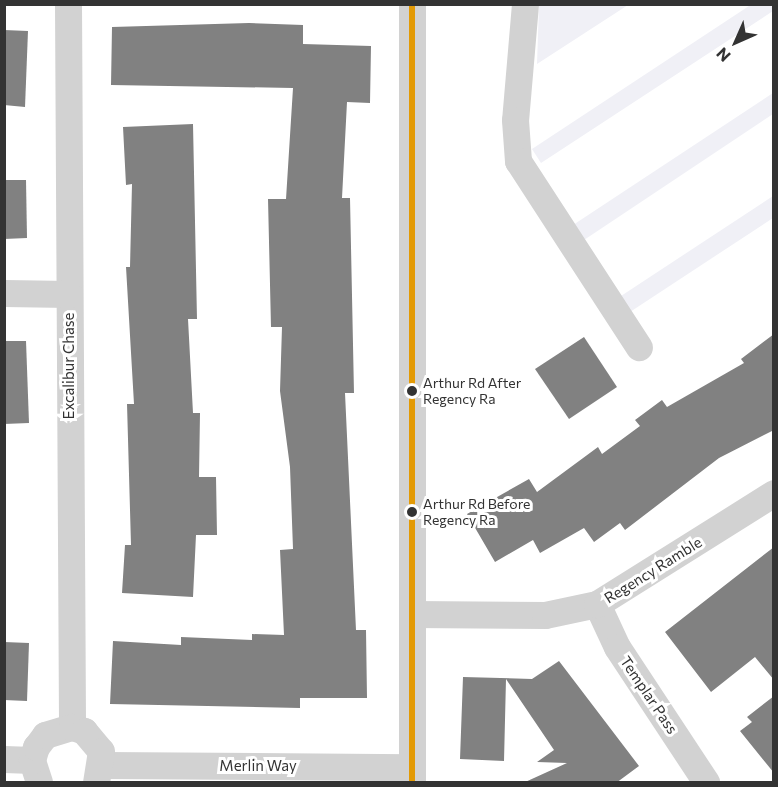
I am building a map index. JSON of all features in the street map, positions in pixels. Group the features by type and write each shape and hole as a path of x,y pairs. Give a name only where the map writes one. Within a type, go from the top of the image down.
{"street":[{"name":"Excalibur Chase","path":"68,4 72,727"},
{"path":"412,4 412,775"},
{"path":"525,4 515,120 518,161 639,347"},
{"path":"4,294 69,294"},
{"name":"Regency Ramble","path":"412,614 545,615 597,604 774,493"},
{"name":"Templar Pass","path":"597,604 617,647 706,783"},
{"path":"4,759 35,771 45,735 72,727 95,740 100,774"},
{"name":"Merlin Way","path":"100,774 412,775"}],"shaded area":[{"path":"539,4 628,5 537,64"},
{"path":"752,4 773,5 773,11 541,163 532,149"},
{"path":"773,93 773,114 584,240 573,225"},
{"path":"773,196 773,218 630,312 621,296"}],"building":[{"path":"249,23 303,25 303,44 371,46 370,103 347,102 342,198 350,198 354,393 345,393 356,630 366,630 367,698 300,698 300,708 110,704 113,641 181,645 181,637 252,640 252,634 284,635 280,550 293,549 290,467 280,391 282,327 271,327 268,199 286,199 293,88 111,85 112,27"},
{"path":"4,30 28,31 25,107 4,105"},
{"path":"193,124 197,319 188,319 193,413 200,413 199,477 216,477 217,535 196,535 193,597 122,593 125,545 131,545 127,404 134,404 126,267 130,267 132,184 126,185 123,127"},
{"path":"4,180 26,180 27,238 4,239"},
{"path":"774,334 774,430 719,458 625,530 620,523 594,542 584,528 540,553 533,540 495,562 467,514 529,479 537,492 598,447 602,454 640,426 635,420 662,400 667,407 744,363 741,359"},
{"path":"584,337 617,387 569,419 535,369"},
{"path":"4,341 26,341 29,423 4,424"},
{"path":"774,547 774,680 755,657 711,692 665,632"},
{"path":"4,642 29,643 27,701 4,700"},
{"path":"559,661 639,766 616,783 523,783 567,763 537,762 554,750 506,679 504,761 460,759 463,677 532,679"},
{"path":"774,696 774,773 740,731 752,722 747,717"}],"transit line":[{"path":"412,4 412,782"}],"place":[{"name":"Arthur Rd After Regency Ra","path":"412,391"},
{"name":"Arthur Rd Before Regency Ra","path":"412,512"}]}
